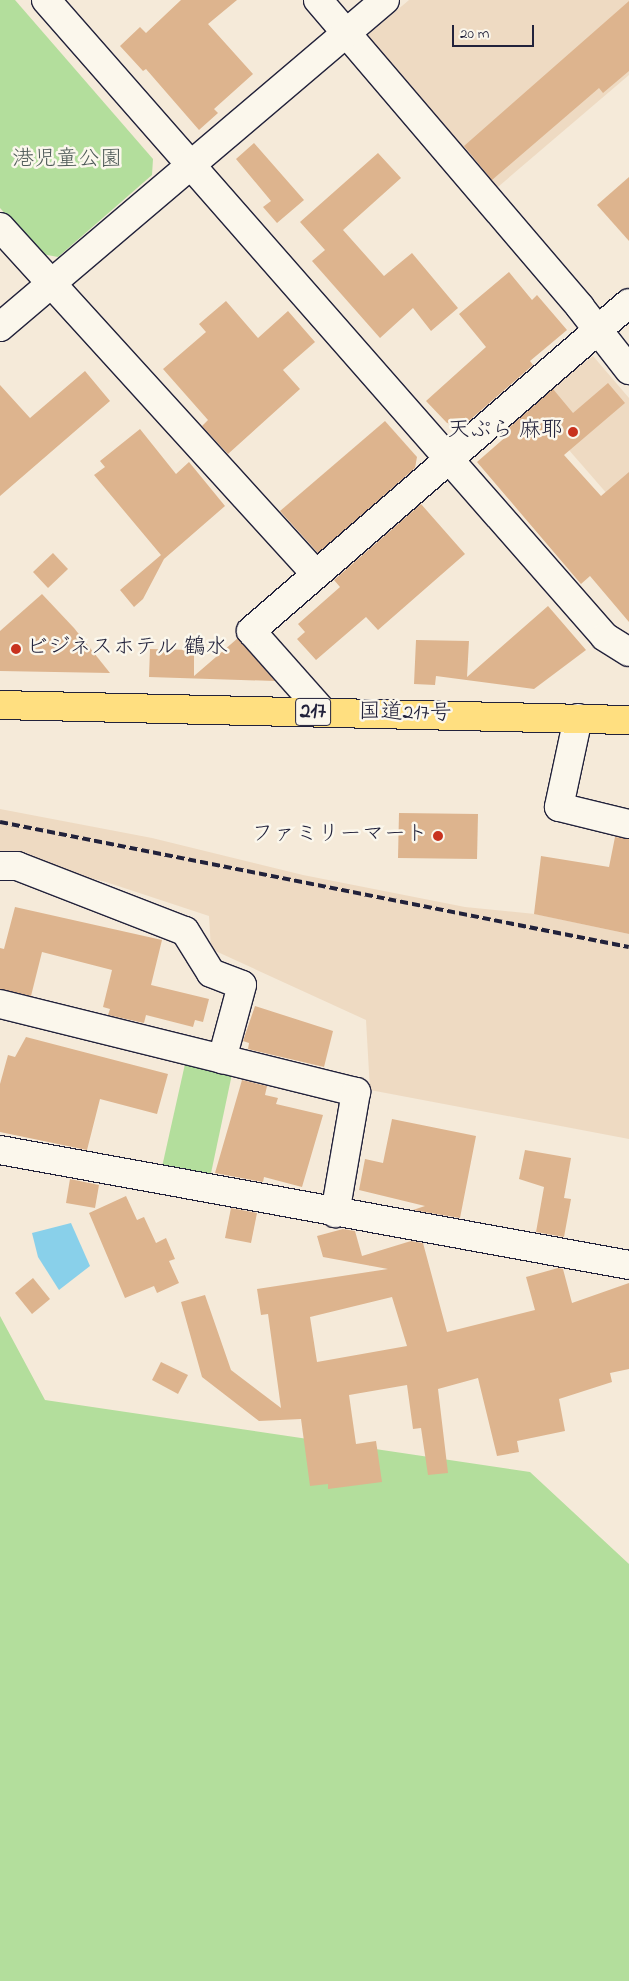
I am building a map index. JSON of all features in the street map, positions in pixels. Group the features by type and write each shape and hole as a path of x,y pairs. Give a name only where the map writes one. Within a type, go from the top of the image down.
{"highway":[{"name":"国道217号","path":"0,705 629,720"}],"street":[{"path":"46,0 605,637 629,652"},
{"path":"318,0 580,307 596,331 629,370"},
{"path":"0,327 49,282 192,166 385,0"},
{"path":"0,227 315,573"},
{"path":"323,712 251,631 315,573 629,303"},
{"path":"578,718 559,808 629,824"},
{"path":"0,866 17,866 185,931 210,972 242,985 222,1059"},
{"path":"0,1004 356,1092 335,1213"},
{"path":"0,1150 335,1213 629,1265"}],"shaded area":[{"path":"409,0 629,0 629,75 492,192 362,40"},
{"path":"593,356 629,398 629,519 528,403"},
{"path":"0,809 152,838 303,875 465,907 535,914 629,934 629,1139 370,1090 366,1020 211,949 209,916 106,882 0,856"}],"green space":[{"name":"港児童公園","path":"0,0 15,0 153,159 152,175 58,257 42,254 0,208"},
{"path":"185,1064 232,1074 210,1178 162,1167"},
{"path":"0,1316 45,1400 530,1472 629,1564 629,1981 0,1981"}],"water":[{"path":"71,1223 90,1266 59,1290 38,1257 32,1233"}],"building":[{"path":"181,0 237,0 208,24 253,74 214,109 218,113 199,130 146,69 143,71 120,46 140,27 146,33"},
{"path":"629,1 629,71 603,93 599,88 492,180 464,146"},
{"path":"254,143 304,200 277,223 263,207 271,201 236,159"},
{"path":"378,153 401,178 343,230 384,276 412,253 458,308 431,331 413,308 380,338 312,261 325,250 300,222"},
{"path":"629,177 629,241 597,205"},
{"path":"509,272 532,300 537,295 567,330 530,361 533,365 463,426 447,423 426,401 486,347 459,314"},
{"path":"226,301 258,338 288,311 315,342 283,370 300,389 228,454 202,426 208,420 163,369 206,332 199,324"},
{"path":"85,371 110,401 0,496 0,385 30,418"},
{"path":"608,383 625,403 564,455 601,496 629,472 629,622 590,576 581,584 477,462 509,434 503,433 553,389 573,413"},
{"path":"385,421 417,457 415,468 318,553 280,511"},
{"path":"140,429 176,474 189,462 225,506 164,559 143,599 134,607 120,590 161,555 94,475 105,467 100,461"},
{"path":"421,504 465,554 378,630 366,617 316,660 297,639 305,632 298,624 340,587 334,580"},
{"path":"53,553 68,569 48,588 33,572"},
{"path":"42,594 74,628 110,673 0,671 0,631"},
{"path":"548,606 586,650 534,689 436,676 435,685 414,684 416,640 469,641 467,677"},
{"path":"238,638 275,681 149,677 150,649 194,650 194,676"},
{"name":"ファミリーマート","path":"399,813 478,814 477,859 398,858"},
{"path":"615,837 629,839 629,934 534,914 541,856 609,867"},
{"path":"15,907 162,940 151,985 209,999 203,1022 195,1020 193,1027 146,1015 144,1023 108,1015 110,1009 103,1007 112,970 42,952 31,996 0,989 0,948 4,949"},
{"path":"255,1006 333,1031 324,1067 248,1049 249,1043 243,1041"},
{"path":"26,1037 168,1074 157,1114 100,1099 87,1150 0,1132 0,1084 8,1055 15,1057"},
{"path":"242,1080 267,1086 265,1095 278,1098 276,1104 323,1115 302,1187 264,1177 263,1182 215,1173"},
{"path":"392,1119 476,1136 460,1218 413,1210 425,1206 359,1190 365,1159 383,1163"},
{"path":"525,1150 571,1158 564,1198 571,1199 564,1237 536,1232 544,1187 519,1179"},
{"path":"70,1179 99,1185 95,1208 66,1203"},
{"path":"126,1196 137,1220 144,1217 156,1243 166,1238 175,1259 169,1261 179,1283 157,1293 154,1286 125,1298 89,1213"},
{"path":"231,1208 257,1213 251,1243 225,1238"},
{"path":"343,1229 355,1231 362,1256 411,1241 423,1243 447,1332 535,1310 526,1277 558,1268 563,1269 572,1303 629,1283 629,1369 610,1373 612,1382 559,1399 565,1431 517,1441 519,1452 497,1456 478,1378 438,1389 448,1473 428,1475 421,1428 413,1429 407,1385 349,1395 356,1444 376,1441 382,1482 328,1489 328,1484 310,1486 301,1419 259,1421 202,1377 181,1302 205,1295 231,1370 281,1408 268,1314 261,1315 257,1289 388,1269 323,1257 317,1236","holes":["392,1297 407,1346 317,1362 310,1317"]},
{"path":"33,1278 50,1299 32,1314 15,1293"},
{"path":"161,1362 188,1375 178,1394 152,1380"}],"railway":[{"path":"0,822 629,947"}],"place":[{"name":"天ぷら 麻耶","path":"573,432"},
{"name":"ビジネスホテル 鶴水","path":"16,649"},
{"name":"ファミリーマート","path":"438,836"}]}
